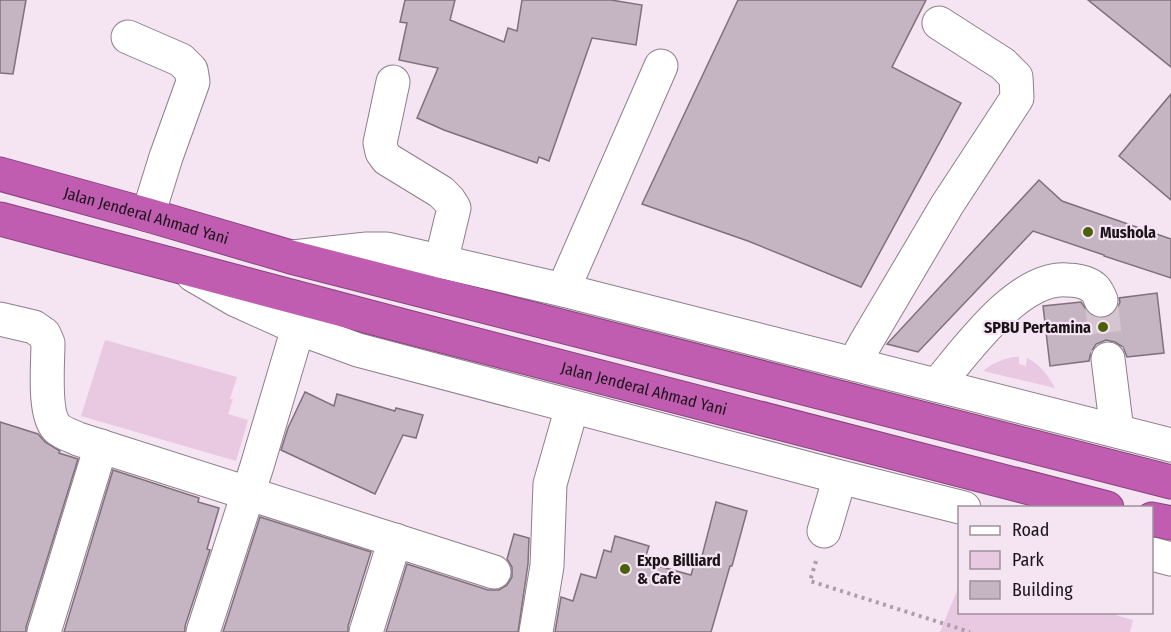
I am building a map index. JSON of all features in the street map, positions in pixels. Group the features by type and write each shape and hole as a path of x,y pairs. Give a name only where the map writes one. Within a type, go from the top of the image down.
{"highway":[{"name":"Jalan Jenderal Ahmad Yani","path":"0,174 291,257 1171,482"},
{"name":"Jalan Jenderal Ahmad Yani","path":"0,219 400,326 1103,506"},
{"path":"1153,519 1171,524"}],"street":[{"path":"854,364 948,205 1017,98 1016,77 1003,64 939,23"},
{"path":"128,37 181,60 190,70 194,82 166,157 148,215"},
{"path":"563,290 661,66"},
{"path":"393,82 380,143 387,159 441,192 454,208 441,262"},
{"name":"Jalan Jenderal Ahmad Yani","path":"291,257 387,249 563,290 1171,445"},
{"name":"Jalan Jenderal Ahmad Yani","path":"181,267 236,300 290,355 358,350 840,477 960,506"},
{"path":"937,385 999,313 1039,284 1061,279 1076,280 1094,288 1101,300"},
{"path":"0,319 34,327 44,334 48,343 48,405 51,419 58,429 78,439 494,572"},
{"path":"203,632 290,355"},
{"path":"1108,359 1116,431"},
{"path":"536,632 547,566 550,484 572,407"},
{"path":"44,632 101,446"},
{"path":"827,522 840,477"},
{"path":"366,632 395,540"},
{"path":"1153,554 1171,559"}],"path":[{"path":"827,522 810,581 970,632"}],"green space":[{"path":"105,340 237,377 228,414 248,420 236,461 81,416"},
{"path":"1019,357 1019,364 1026,366 1027,358 1036,363 1055,388 983,371 997,362"},
{"path":"958,588 958,614 1112,614 1133,620 1130,632 940,632"}],"building":[{"path":"0,0 26,0 13,74 0,73"},
{"path":"405,0 455,0 450,20 504,42 508,28 517,31 522,0 611,0 642,5 636,45 592,38 549,161 539,157 537,163 417,118 438,68 399,60 407,23 400,22"},
{"path":"738,0 926,0 892,67 961,103 861,287 748,241 642,204"},
{"path":"1088,0 1171,0 1171,67"},
{"path":"1171,94 1171,200 1119,156"},
{"path":"1039,180 1062,201 1171,239 1171,278 1033,231 918,352 887,344"},
{"path":"1157,293 1164,353 1127,357 1123,347 1106,340 1096,344 1089,361 1050,366 1043,306 1081,302 1090,315 1100,319 1110,317 1116,311 1120,302 1119,298"},
{"path":"305,392 334,406 337,394 395,411 396,408 423,415 416,438 403,435 375,494 281,450 288,428"},
{"path":"0,422 38,434 45,442 60,451 59,453 78,459 26,632 0,632"},
{"path":"113,470 199,498 198,502 219,508 207,549 210,550 185,632 64,632"},
{"path":"716,502 747,511 711,632 555,632 561,597 573,601 581,574 596,578 604,550 611,552 615,536 649,546 644,562 691,575 696,558 701,560"},
{"path":"260,517 371,552 348,632 223,632"},
{"path":"514,534 529,538 528,564 518,632 386,632 407,564 488,590 499,590 507,585 512,577 512,567 507,559"}],"tunnel":[{"path":"1101,300 1108,359"}],"place":[{"name":"Mushola","path":"1088,232"},
{"name":"SPBU Pertamina","path":"1103,327"},
{"name":"Expo Billiard & Cafe","path":"625,569"}]}
